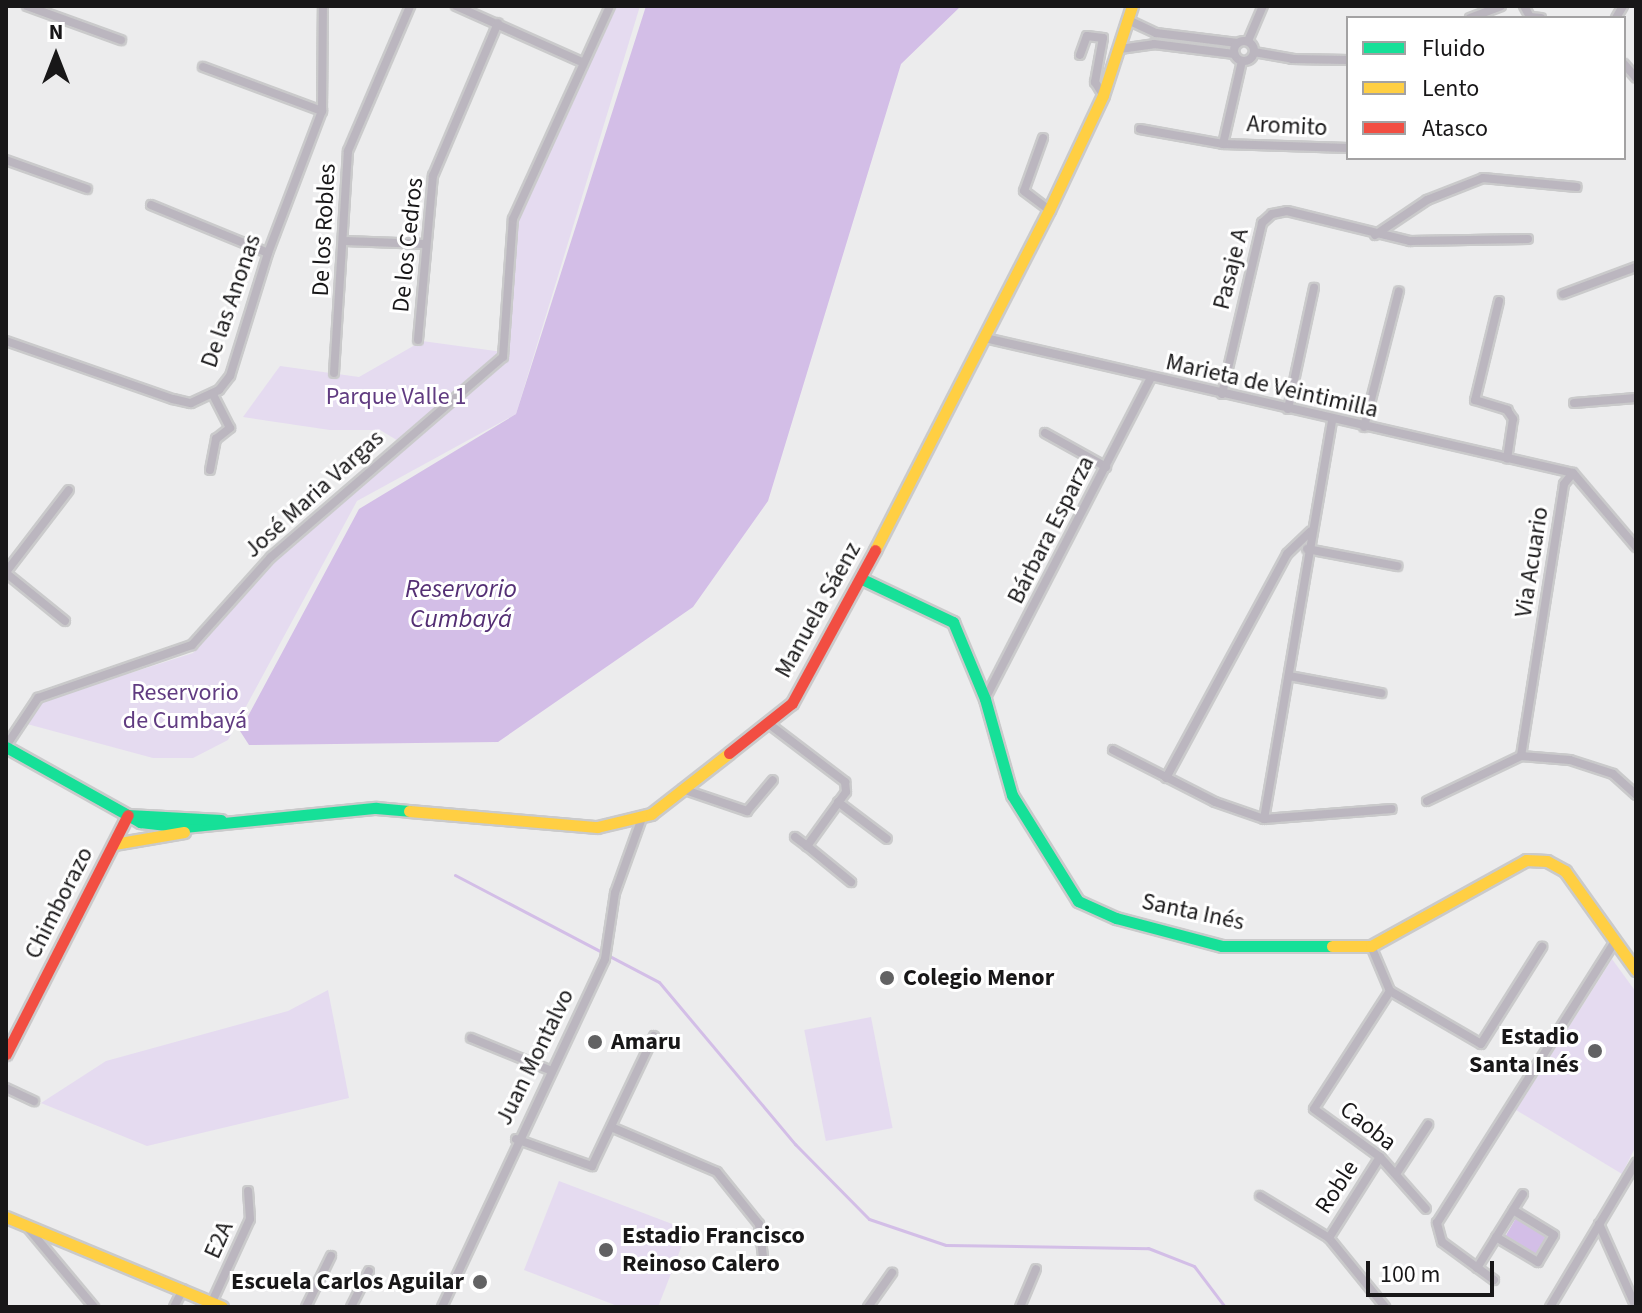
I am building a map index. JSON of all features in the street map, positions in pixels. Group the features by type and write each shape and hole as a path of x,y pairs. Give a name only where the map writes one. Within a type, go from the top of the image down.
{"street":[{"path":"27,6 121,40"},
{"name":"De las Anonas","path":"6,341 173,399 191,403 213,394 230,376 268,253 322,111 323,6"},
{"name":"De los Robles","path":"334,373 350,143 410,6"},
{"path":"456,6 582,62"},
{"name":"José Maria Vargas","path":"6,746 38,698 189,647 271,557 503,357 513,219 610,6"},
{"name":"Manuela Sáenz","path":"128,815 140,822 170,826 229,825 376,808 597,827 642,818 769,724 792,703 862,579 985,338 1103,95 1132,6"},
{"path":"1248,41 1263,6"},
{"path":"1475,16 1501,6"},
{"path":"1128,20 1156,33 1237,43 1248,41"},
{"name":"De los Cedros","path":"418,340 433,176 498,23"},
{"path":"1080,55 1087,36 1103,38 1095,82 1103,95"},
{"path":"1248,41 1254,52"},
{"path":"1234,54 1237,43"},
{"path":"1120,49 1154,44 1234,54 1242,61 1254,52 1292,59 1346,60"},
{"name":"Aromito","path":"1223,144 1242,61"},
{"path":"203,67 322,111"},
{"name":"Aromito","path":"1140,129 1223,144 1346,148"},
{"path":"1043,138 1024,191 1049,210"},
{"path":"6,160 87,189"},
{"path":"1374,235 1427,200 1473,181 1511,178 1577,187"},
{"path":"151,205 268,253"},
{"name":"Pasaje A","path":"1222,394 1262,223 1272,214 1287,211 1374,235 1426,241 1528,239"},
{"path":"345,241 425,244"},
{"path":"1563,294 1636,267"},
{"path":"1288,409 1314,288"},
{"path":"1364,427 1399,291"},
{"path":"1499,301 1475,400 1507,410 1513,419 1507,459"},
{"name":"Marieta de Veintimilla","path":"985,338 1150,379 1573,473"},
{"name":"Bárbara Esparza","path":"985,699 1150,379"},
{"path":"210,470 216,439 230,428 213,394"},
{"path":"1574,403 1636,398"},
{"path":"1264,819 1307,549 1332,420"},
{"path":"1045,433 1106,467"},
{"path":"1573,473 1636,547"},
{"name":"Via Acuario","path":"1521,756 1564,484 1573,473"},
{"path":"65,621 6,573 69,490"},
{"path":"1166,778 1287,554 1310,532"},
{"path":"1307,549 1397,566"},
{"name":"Santa Inés","path":"862,579 953,622 985,699 1012,795 1078,901 1116,918 1222,946 1371,946 1526,860 1547,861 1565,871 1636,970"},
{"path":"1289,676 1381,693"},
{"path":"769,724 845,782 846,792 807,846"},
{"path":"6,746 128,815"},
{"path":"1113,750 1166,778 1264,819 1392,809"},
{"path":"1427,801 1521,756 1570,760 1613,774 1636,795"},
{"path":"682,789 747,811 773,780"},
{"path":"838,802 887,839"},
{"name":"Manuela Sáenz","path":"128,815 246,822"},
{"name":"Chimborazo","path":"6,1054 128,815"},
{"name":"Juan Montalvo","path":"442,1307 516,1139 605,959 615,893 642,818"},
{"path":"114,844 229,825"},
{"path":"795,837 851,882"},
{"path":"1494,1280 1442,1242 1437,1223 1614,943"},
{"path":"1371,946 1390,991 1481,1044 1542,947"},
{"name":"Caoba","path":"1390,991 1314,1109 1380,1157 1426,1209"},
{"path":"516,1139 592,1166 654,1036"},
{"path":"471,1038 552,1071"},
{"path":"6,1088 34,1101"},
{"path":"1396,1174 1428,1125"},
{"path":"611,1127 709,1165 759,1224 763,1257"},
{"name":"Roble","path":"1329,1238 1380,1157"},
{"path":"1550,1307 1558,1302 1599,1224 1636,1163"},
{"name":"E2A","path":"217,1305 250,1219 248,1191"},
{"path":"1477,1268 1523,1194"},
{"name":"Roble","path":"1260,1196 1329,1238 1385,1307"},
{"path":"1496,1237 1538,1262 1554,1235 1513,1210"},
{"path":"6,1217 217,1305"},
{"path":"1599,1224 1636,1307"},
{"path":"26,1225 94,1307"},
{"path":"306,1307 331,1256"},
{"path":"1020,1307 1036,1269"},
{"path":"351,1307 369,1271"},
{"path":"868,1307 892,1273"},
{"path":"174,1307 183,1289"}],"green space":[{"name":"Reservorio de Cumbayá","path":"605,6 640,6 516,414 357,501 228,740 193,758 153,758 27,724 40,702 193,653 274,562 508,357 517,219"},
{"name":"Parque Valle 1","path":"422,341 503,352 400,442 380,430 330,430 243,417 280,366 359,377"},
{"name":"Estadio Santa Inés","path":"1612,959 1636,992 1636,1146 1622,1174 1516,1110"},
{"path":"328,990 349,1098 147,1146 41,1103 106,1061 288,1011"},
{"path":"871,1017 893,1128 826,1141 804,1030"},
{"name":"Estadio Francisco Reinoso Calero","path":"559,1181 688,1230 658,1307 620,1307 524,1270"}],"water":[{"name":"Reservorio Cumbayá","path":"646,6 961,6 901,64 768,501 693,607 498,742 249,745 240,731 359,509 516,414"},
{"path":"1516,1218 1551,1238 1540,1257 1505,1237"}],"waterway":[{"path":"455,875 659,982 795,1144 869,1219 946,1245 1148,1248 1194,1266 1225,1307"}],"traffic: fast":[{"path":"862,579 953,622 985,699 1012,795 1078,901 1116,918 1222,946 1332,946"},
{"path":"6,747 140,822 184,827 376,808 409,811"},
{"path":"128,815 221,820"}],"traffic: slow":[{"path":"875,550 1049,210 1103,95 1132,6"},
{"path":"409,811 597,827 651,814 729,753"},
{"path":"114,844 184,832"},
{"path":"1332,946 1371,946 1526,860 1547,861 1565,871 1636,970"},
{"path":"6,1217 222,1307"}],"traffic: jam":[{"path":"729,753 792,703 875,550"},
{"path":"6,1054 128,815"}],"place":[{"name":"Colegio Menor","path":"887,978"},
{"name":"Amaru","path":"595,1042"},
{"name":"Estadio Santa Inés","path":"1595,1051"},
{"name":"Estadio Francisco Reinoso Calero","path":"606,1250"},
{"name":"Escuela Carlos Aguilar","path":"480,1282"}]}
